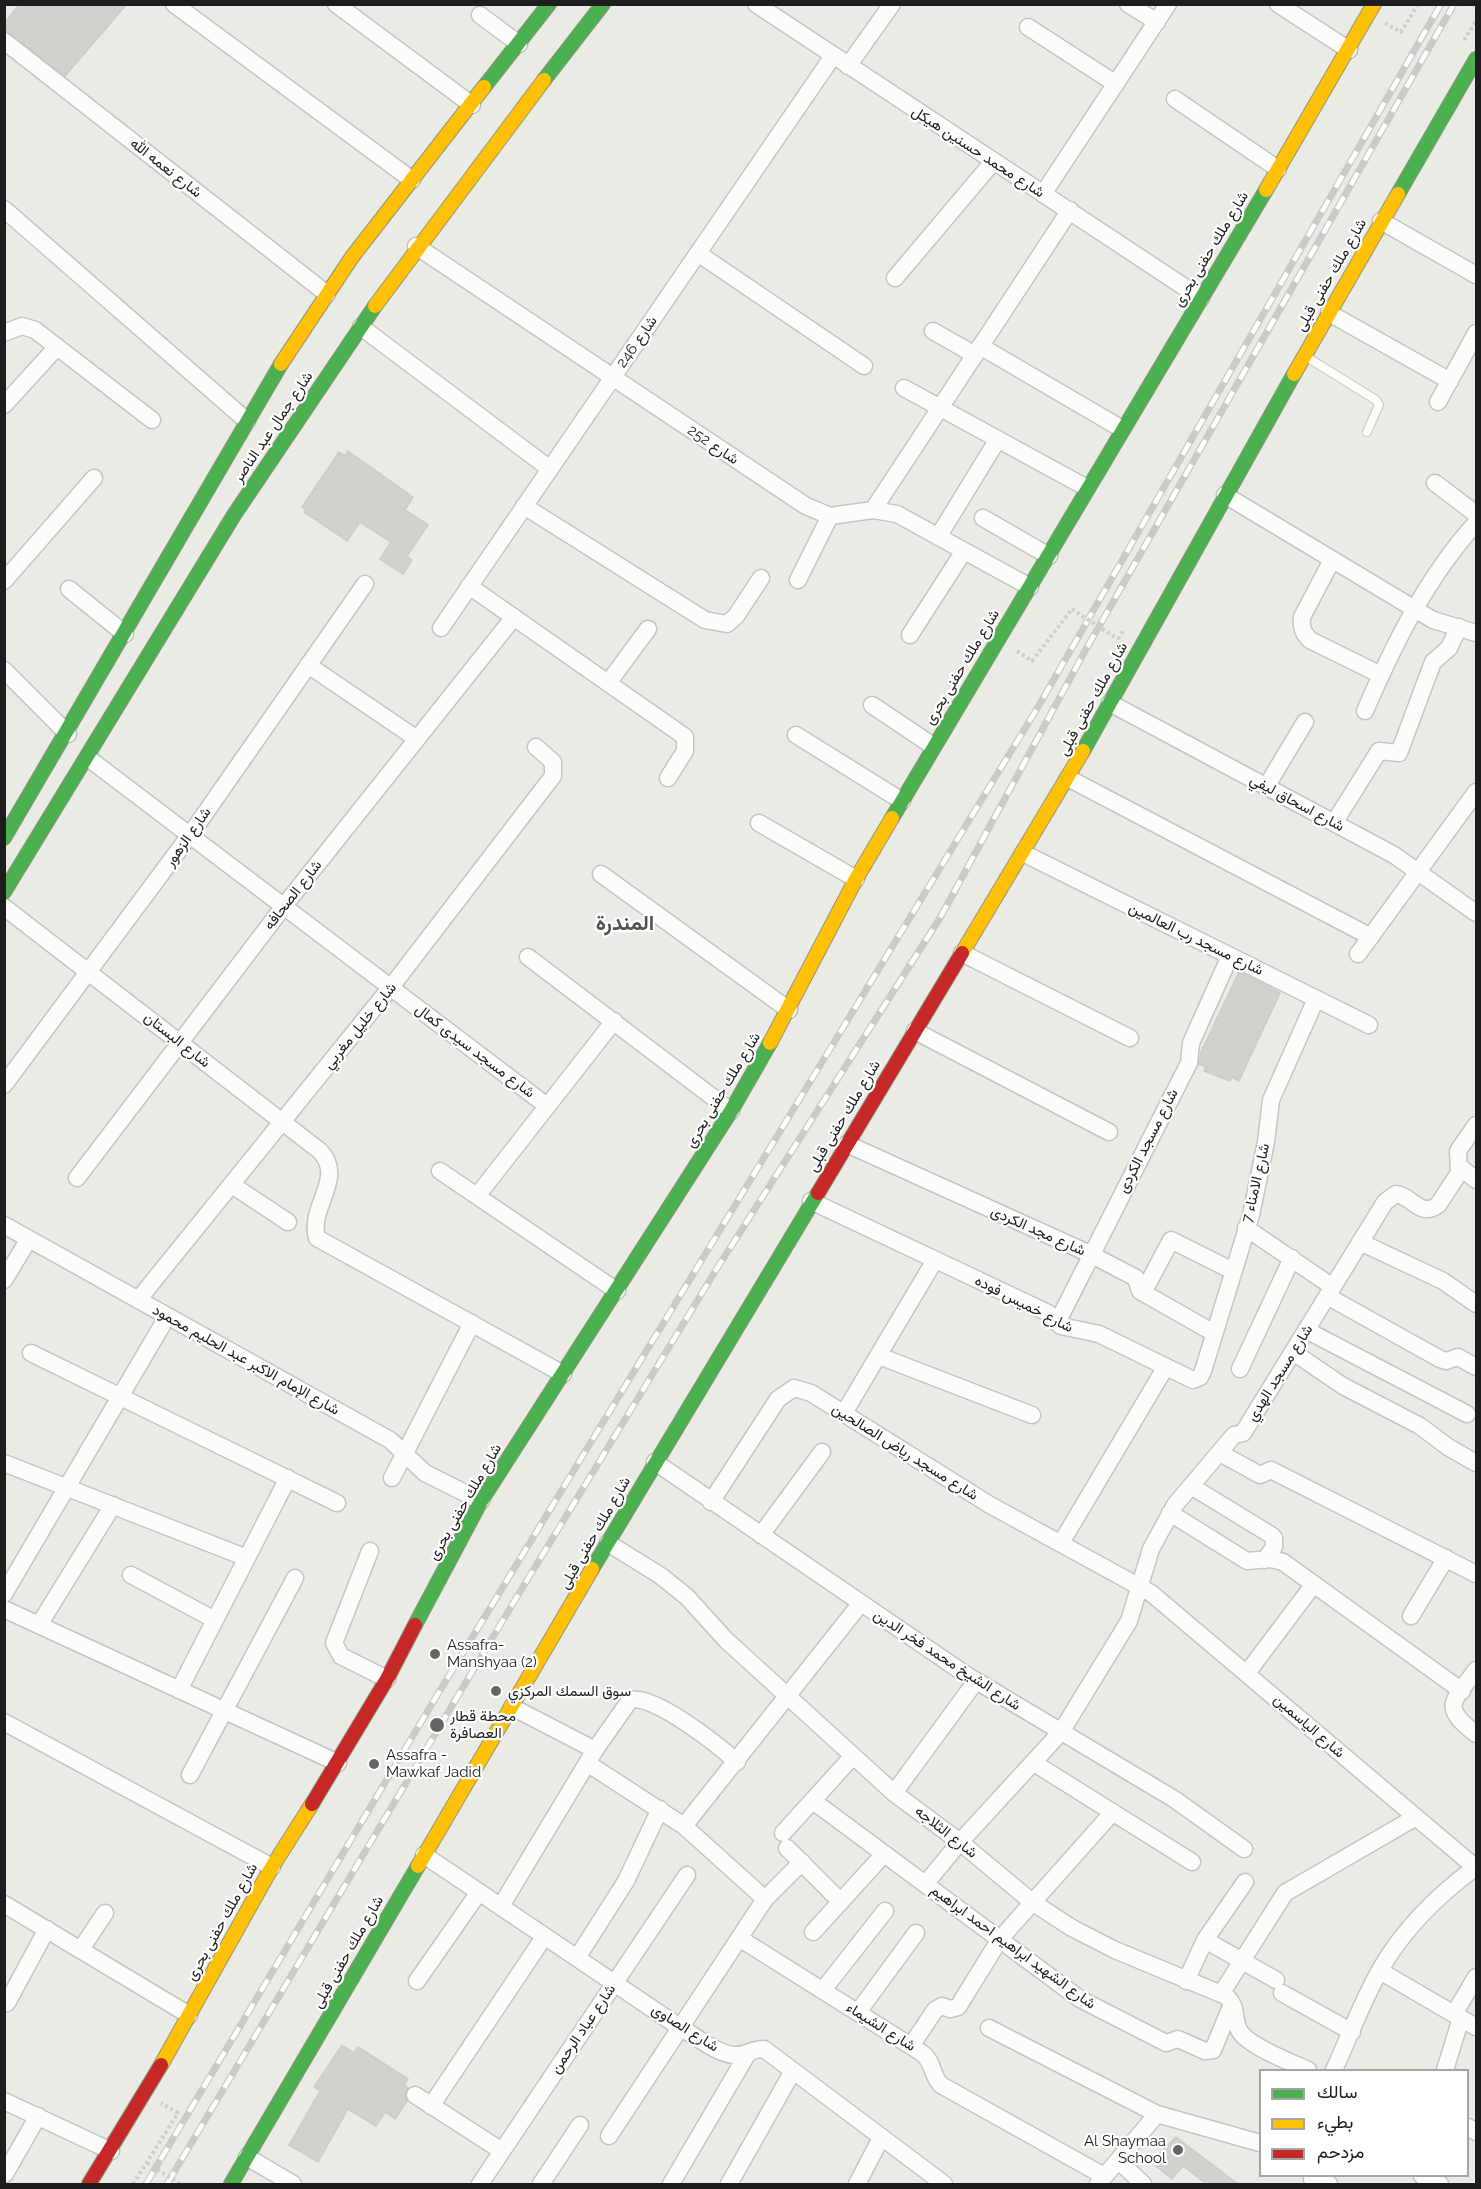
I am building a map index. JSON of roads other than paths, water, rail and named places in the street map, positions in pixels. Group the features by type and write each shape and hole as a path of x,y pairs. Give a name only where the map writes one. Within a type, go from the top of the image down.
{"street":[{"path":"174,4 412,180"},
{"path":"336,4 472,105"},
{"name":"شارع جمال عبد الناصر","path":"4,838 68,734 247,421 327,294 412,180 472,105 507,68 519,44 549,4"},
{"name":"شارع جمال عبد الناصر","path":"4,892 88,758 235,513 360,327 531,87 603,4"},
{"name":"شارع محمد حسنين هيكل","path":"756,4 1201,298"},
{"path":"848,66 892,4"},
{"path":"1128,4 1156,22"},
{"path":"1043,194 1168,4"},
{"path":"1278,4 1349,50"},
{"name":"شارع ملك حفنى بحرى","path":"89,2184 111,2151 272,1867 338,1763 387,1679 481,1501 731,1111 789,1010 856,879 933,746 1049,556 1374,4"},
{"path":"480,15 519,44"},
{"path":"1028,27 1116,84"},
{"name":"شارع نعمه الله","path":"4,41 327,294"},
{"name":"شارع 246","path":"441,628 833,56"},
{"name":"شارع ملك حفنى قبلى","path":"231,2184 655,1462 1068,778 1304,356 1476,59"},
{"path":"1175,99 1278,169"},
{"path":"895,278 993,162"},
{"path":"4,209 247,421"},
{"path":"873,510 1070,210"},
{"path":"1381,221 1476,275"},
{"name":"شارع 252","path":"416,246 806,506 830,516"},
{"path":"699,254 864,366"},
{"path":"1329,313 1450,381"},
{"path":"4,333 22,326 35,330 152,420"},
{"path":"360,327 550,469"},
{"path":"933,331 978,350 1122,429"},
{"path":"1438,402 1476,333"},
{"path":"4,405 57,347"},
{"path":"904,388 1087,488"},
{"path":"938,537 998,439"},
{"path":"4,581 94,478"},
{"path":"1435,483 1476,514"},
{"path":"1226,495 1433,620 1476,633"},
{"path":"525,506 705,620 727,624 761,578"},
{"path":"798,580 830,516 873,510 897,514 1030,587"},
{"path":"983,518 1049,556"},
{"path":"1365,711 1414,609 1444,563 1476,523"},
{"path":"910,635 964,551"},
{"path":"1332,560 1302,617 1301,626 1304,634 1310,640 1381,675"},
{"name":"شارع الزهور","path":"4,1085 90,973 190,835 364,584"},
{"path":"469,586 685,737 685,751 668,778"},
{"path":"69,589 125,634"},
{"name":"شارع الصحافه","path":"77,1178 284,906 514,617"},
{"path":"1334,823 1379,751 1399,753 1433,662 1449,648 1459,627"},
{"path":"608,683 648,629"},
{"path":"308,665 417,739"},
{"path":"4,670 68,734"},
{"name":"شارع اسحاق ليفي","path":"1110,703 1418,870 1476,913"},
{"path":"872,705 933,746"},
{"path":"1266,787 1305,722"},
{"path":"796,735 902,801"},
{"name":"شارع خليل مغربي","path":"138,1300 391,987 553,776 553,762 537,747"},
{"name":"شارع مسجد سيدى كمال","path":"88,758 547,1106"},
{"path":"1068,778 1371,937"},
{"path":"1358,954 1476,792"},
{"path":"759,823 856,879"},
{"name":"شارع مسجد رب العالمين","path":"1023,853 1369,1025"},
{"path":"601,874 789,1010"},
{"name":"شارع البستان","path":"4,907 327,1158 331,1175 316,1214 314,1227 317,1238 472,1323"},
{"path":"962,953 1130,1038"},
{"name":"شارع مسجد الكردى","path":"1057,1323 1089,1254 1189,1063 1191,1043 1230,956"},
{"path":"528,957 731,1111"},
{"name":"شارع الامناء 7","path":"1203,1371 1246,1228 1266,1142 1271,1100 1316,999"},
{"path":"477,1196 614,1021"},
{"path":"915,1031 1109,1132"},
{"name":"شارع مسجد الهدي","path":"926,1883 960,1842 1061,1732 1129,1621 1152,1549 1170,1513 1234,1435 1242,1433 1389,1197 1402,1195 1421,1209 1433,1209 1448,1189 1460,1167 1458,1151 1476,1125"},
{"name":"شارع مجد الكردى","path":"847,1144 1089,1254 1136,1278 1137,1289 1214,1333"},
{"path":"1460,1167 1476,1180"},
{"path":"440,1171 617,1291"},
{"path":"232,1185 288,1222"},
{"name":"شارع خميس فوده","path":"811,1201 1048,1313 1057,1323 1083,1332 1099,1334 1193,1380 1200,1377 1203,1371"},
{"name":"شارع الإمام الاكبر عبد الحليم محمود","path":"4,1225 390,1440 406,1452 425,1473 481,1501"},
{"path":"1246,1228 1292,1258 1330,1291 1440,1359 1446,1361 1456,1357 1476,1367"},
{"path":"4,1280 29,1239"},
{"path":"1143,1293 1171,1240 1233,1271"},
{"path":"1360,1242 1443,1281 1476,1304"},
{"path":"1240,1369 1292,1258"},
{"path":"844,1413 935,1260"},
{"path":"4,1594 167,1317"},
{"path":"392,1478 472,1323 563,1374"},
{"path":"1306,1330 1467,1414"},
{"path":"1293,1352 1342,1386 1420,1426 1448,1447 1476,1463"},
{"path":"31,1353 121,1395 337,1503"},
{"path":"879,1356 1032,1414"},
{"path":"1061,1543 1165,1368"},
{"name":"شارع مسجد رياض الصالحين","path":"711,1502 785,1393 794,1388 803,1389 927,1468 1140,1586"},
{"path":"761,1535 822,1452"},
{"path":"1220,1453 1260,1475 1269,1470 1292,1480 1476,1574"},
{"name":"شارع الشيخ محمد فخر الدين","path":"655,1462 976,1681 1174,1800 1244,1849"},
{"path":"4,1463 247,1558"},
{"path":"179,1690 288,1478"},
{"path":"1191,1486 1274,1538 1274,1547 1265,1560"},
{"path":"39,1625 113,1505"},
{"path":"1170,1513 1247,1561 1283,1562 1462,1691"},
{"name":"شارع الثلاجه","path":"608,1543 661,1576 687,1597 726,1640 894,1793 960,1842 1032,1902 1072,1928 1115,1950 1227,1999"},
{"path":"370,1551 334,1643 341,1656 387,1679"},
{"path":"1411,1616 1446,1558"},
{"path":"131,1575 215,1620"},
{"path":"190,1775 226,1712 295,1578"},
{"path":"1247,1673 1314,1584"},
{"name":"شارع الياسمين","path":"1140,1586 1163,1601 1476,1868"},
{"path":"684,1826 861,1603"},
{"path":"4,1609 338,1763"},
{"path":"1476,1670 1453,1709 1456,1718 1476,1734"},
{"path":"894,1793 976,1681"},
{"path":"501,1906 625,1704 636,1698 687,1723 737,1762"},
{"path":"512,1707 591,1757 684,1826 765,1899"},
{"path":"4,1722 272,1867"},
{"path":"841,1902 802,1862 785,1840 813,1801 853,1755"},
{"path":"1034,1762 1192,1862"},
{"name":"شارع الشهيد ابراهيم احمد ابراهيم","path":"813,1801 1080,1999 1168,2044 1178,2039 1204,2051 1213,2050 1227,1999"},
{"path":"577,1958 626,1881 660,1809"},
{"path":"911,2046 935,2010 942,2006 950,2009 958,2007 1000,1939 1113,1812"},
{"path":"1306,2069 1247,2040 1239,2031 1227,1999 1243,1960 1285,1893 1293,1886 1320,1874 1416,1817"},
{"path":"813,1932 884,1854"},
{"name":"شارع الصاوى","path":"424,1856 681,2028 725,2054 748,2053 758,2048 764,2049 944,2184"},
{"path":"609,2136 765,1899 802,1862"},
{"path":"1334,2069 1380,1971 1415,1922 1441,1893 1476,1868"},
{"name":"شارع عباد الرحمن","path":"480,2184 687,1875"},
{"path":"1186,1981 1205,1940 1245,1882"},
{"path":"417,1981 479,1892"},
{"path":"4,1904 189,2015"},
{"path":"823,1990 885,1911"},
{"path":"81,1949 105,1913"},
{"path":"7,2003 48,1929"},
{"path":"858,2012 916,1933"},
{"path":"431,2106 544,1937"},
{"name":"شارع الشيماء","path":"739,1938 928,2057 941,2085 1101,2180"},
{"path":"1205,1940 1243,1960 1279,1987 1352,2032"},
{"path":"1380,1971 1476,2027"},
{"path":"1445,2069 1458,2016 1476,1977"},
{"path":"989,2028 1157,2114 1259,2143"},
{"path":"671,2184 748,2053"},
{"path":"729,2184 793,2071"},
{"path":"415,2095 502,2151"},
{"path":"4,2101 111,2151"},
{"path":"1101,2180 1157,2114"},
{"path":"6,2174 38,2116"},
{"path":"541,2184 580,2125"},
{"path":"857,2184 881,2138"},
{"path":"247,2157 293,2184"},
{"path":"1118,2160 1143,2184"},
{"path":"1426,2177 1440,2184"},
{"path":"1311,2180 1329,2184"}],"lane":[{"path":"1304,356 1376,400 1379,405 1367,432"}],"railway":[{"path":"146,2184 436,1697 1038,707 1441,4"},
{"path":"167,2184 515,1600 716,1270 940,918 1085,651 1454,4"}],"place":[{"name":"Assafra- Manshyaa (2)","path":"435,1654"},
{"name":"سوق السمك المركزي","path":"496,1691"},
{"name":"محطة قطار العصافرة","path":"437,1725"},
{"name":"Assafra - Mawkaf Jadid","path":"374,1764"},
{"name":"Al Shaymaa School","path":"1178,2150"}],"district":[{"name":"المندرة","path":"625,924"}]}
